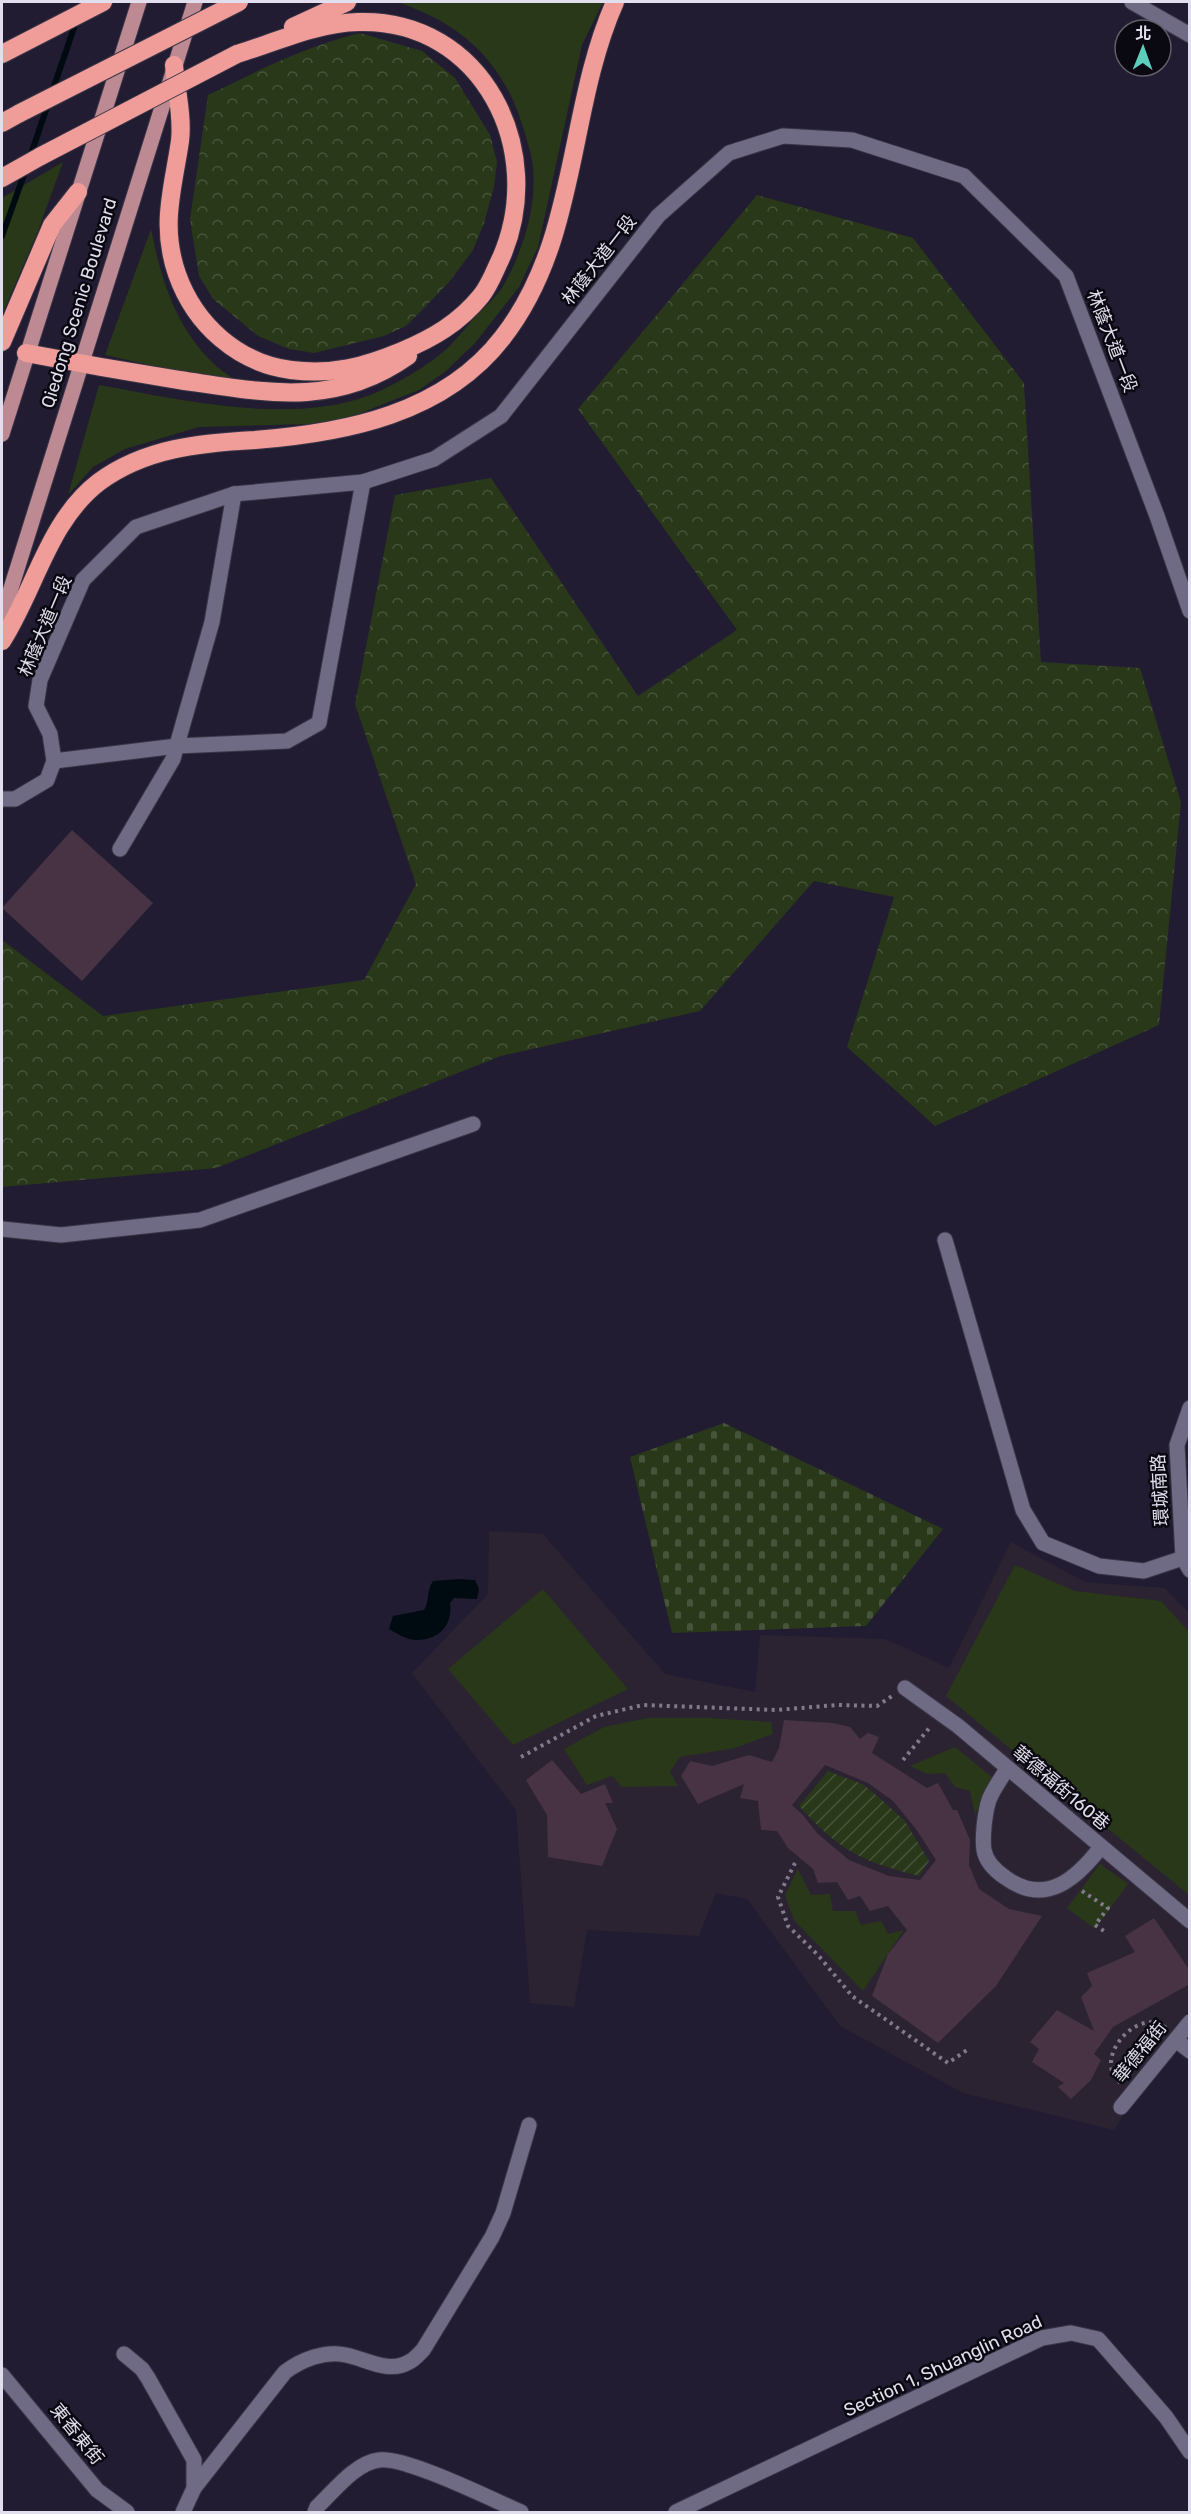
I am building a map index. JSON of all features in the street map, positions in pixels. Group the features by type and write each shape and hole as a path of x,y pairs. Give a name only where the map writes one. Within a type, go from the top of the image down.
{"highway":[{"path":"2,54 103,2"},
{"path":"2,123 239,2"},
{"path":"7,175 237,54 346,2"},
{"path":"2,641 17,617 58,532 76,504 99,483 125,466 194,444 317,432 355,426 389,416 412,408 435,396 459,379 502,339 533,293 554,237 595,62 615,2"},
{"path":"26,353 80,364 271,394 319,391 356,384 389,370 444,331 483,294 510,237 516,216 518,191 514,149 498,106 475,70 443,44 425,34 384,23 356,22 323,28 237,54"},
{"path":"174,65 180,138 167,209 171,253 177,275 197,315 229,345 249,357 271,367 313,372 333,372 362,366 417,345 444,331"},
{"path":"2,342 52,225 78,192"}],"main road":[{"name":"Qiedong Scenic Boulevard","path":"2,434 140,2"},
{"name":"Qiedong Scenic Boulevard","path":"2,617 195,2"}],"street":[{"path":"1132,2 1190,35"},
{"name":"林蔭大道一段","path":"54,761 50,734 36,706 40,680 83,580 136,527 234,494 363,482 434,459 501,416 658,216 729,153 783,136 852,140 964,176 1066,276 1190,611"},
{"path":"2,799 15,799 47,780 54,761 177,746 287,741 319,723 363,482"},
{"path":"120,849 173,759 212,622 234,494"},
{"path":"2,1229 61,1234 200,1220 473,1124"},
{"path":"945,1240 1023,1510 1042,1543 1099,1566 1144,1571 1186,1564"},
{"name":"環城南路","path":"1186,1564 1177,1445 1190,1408"},
{"name":"華德福街160巷","path":"905,1688 1007,1768 1190,1922"},
{"path":"1007,1768 989,1800 984,1851 995,1870 1012,1882 1030,1890 1046,1890 1068,1882 1087,1865 1101,1846"},
{"name":"華德福街","path":"1121,2107 1190,2022"},
{"path":"1176,2040 1190,2051"},
{"path":"183,2512 194,2488 285,2372 297,2363 325,2354 344,2354 392,2367 410,2362 423,2350 492,2237 503,2213 529,2125"},
{"name":"Section 1, Shuanglin Road","path":"676,2512 1042,2338 1071,2333 1098,2339 1166,2417 1190,2452"},
{"path":"124,2354 142,2369 148,2378 194,2460 196,2471 194,2488"},
{"name":"東香東街","path":"2,2376 97,2490 127,2512"},
{"path":"315,2512 317,2507 361,2467 378,2460 395,2461 426,2471 521,2512"}],"path":[{"path":"521,1757 596,1716 643,1705 776,1710 837,1705 878,1706 905,1688"},
{"path":"903,1760 941,1714"},
{"path":"795,1863 778,1897 788,1926 818,1955 852,1996 948,2063 967,2050"},
{"path":"1068,1882 1108,1908 1095,1925 1107,1934"},
{"path":"1133,2093 1120,2082 1112,2071 1112,2058 1118,2043 1131,2029 1148,2022 1163,2025 1176,2040"}],"shaded area":[{"path":"489,1531 543,1534 665,1674 755,1692 760,1635 885,1639 949,1668 1011,1542 1085,1582 1165,1588 1189,1613 1189,2011 1114,2130 963,2093 840,2026 747,1899 716,1893 699,1936 587,1930 574,2007 530,2003 516,1810 412,1673 488,1594"},
{"path":"475,1580 479,1589 477,1599 454,1598 450,1603 447,1624 438,1634 425,1639 413,1640 389,1629 393,1616 424,1610 433,1581"}],"green space":[{"path":"397,2 603,2 582,45 538,247 519,287 475,343 446,371 419,390 351,417 310,424 199,427 125,449 93,467 68,495 99,385 237,407 308,408 341,403 382,390 427,364 452,343 502,288 522,245 533,198 533,167 520,118 500,77 473,45 457,31 439,20"},
{"path":"360,33 422,51 455,78 490,135 497,162 494,187 484,223 473,250 450,281 406,326 384,336 314,353 289,349 258,336 213,299 199,276 190,219 208,95 301,52"},
{"path":"63,162 38,231 2,315 2,198"},
{"path":"757,195 913,238 1024,383 1041,662 1140,668 1181,802 1159,1025 935,1126 847,1047 894,897 814,881 700,1011 501,1056 216,1168 2,1187 2,940 103,1016 364,980 416,884 355,704 395,495 491,478 638,696 737,630 578,409"},
{"path":"151,229 165,284 179,318 200,349 213,363 243,386 105,355"},
{"path":"724,1423 943,1529 866,1626 672,1633 630,1457"},
{"path":"1015,1565 1075,1591 1161,1601 1189,1632 1189,1895 946,1696"},
{"path":"543,1589 628,1689 513,1745 448,1669"},
{"path":"647,1718 708,1718 771,1722 773,1734 735,1748 680,1757 670,1772 678,1786 622,1787 612,1776 587,1785 564,1749 604,1727"},
{"path":"955,1747 994,1779 983,1795 975,1815 970,1791 955,1787 945,1773 927,1774 910,1766"},
{"path":"828,1771 864,1785 905,1821 929,1861 919,1876 881,1865 852,1852 827,1834 799,1806"},
{"path":"1100,1864 1128,1884 1095,1929 1067,1908"},
{"path":"798,1869 811,1895 830,1894 833,1911 855,1911 861,1925 881,1921 888,1934 904,1930 863,1991 794,1920 785,1895"}],"building":[{"path":"72,830 153,903 82,981 2,908"},
{"path":"784,1720 833,1723 850,1727 860,1739 868,1733 879,1737 872,1753 927,1788 938,1783 953,1810 957,1810 970,1840 969,1865 979,1889 1009,1909 1042,1916 996,1986 938,2043 872,1996 888,1954 907,1930 888,1906 870,1911 860,1896 848,1900 837,1882 818,1883 813,1869 788,1848 777,1831 761,1830 758,1801 740,1798 744,1784 698,1804 681,1776 690,1761 712,1766 749,1755 772,1762 779,1748","holes":["825,1765 868,1783 893,1801 916,1829 936,1860 920,1880 889,1876 849,1860 817,1833 792,1805"]},
{"path":"552,1760 581,1794 605,1784 613,1803 605,1803 617,1829 602,1866 548,1857 547,1815 526,1780"},
{"path":"1154,1918 1190,1971 1190,1984 1113,2027 1094,2054 1101,2060 1091,2080 1071,2099 1058,2087 1064,2083 1032,2062 1039,2049 1030,2042 1057,2010 1094,2031 1081,1997 1092,1986 1087,1973 1135,1952 1125,1936"}],"waterway":[{"path":"52,92 77,19"},
{"path":"30,157 48,104"},
{"path":"2,236 26,169"}]}
